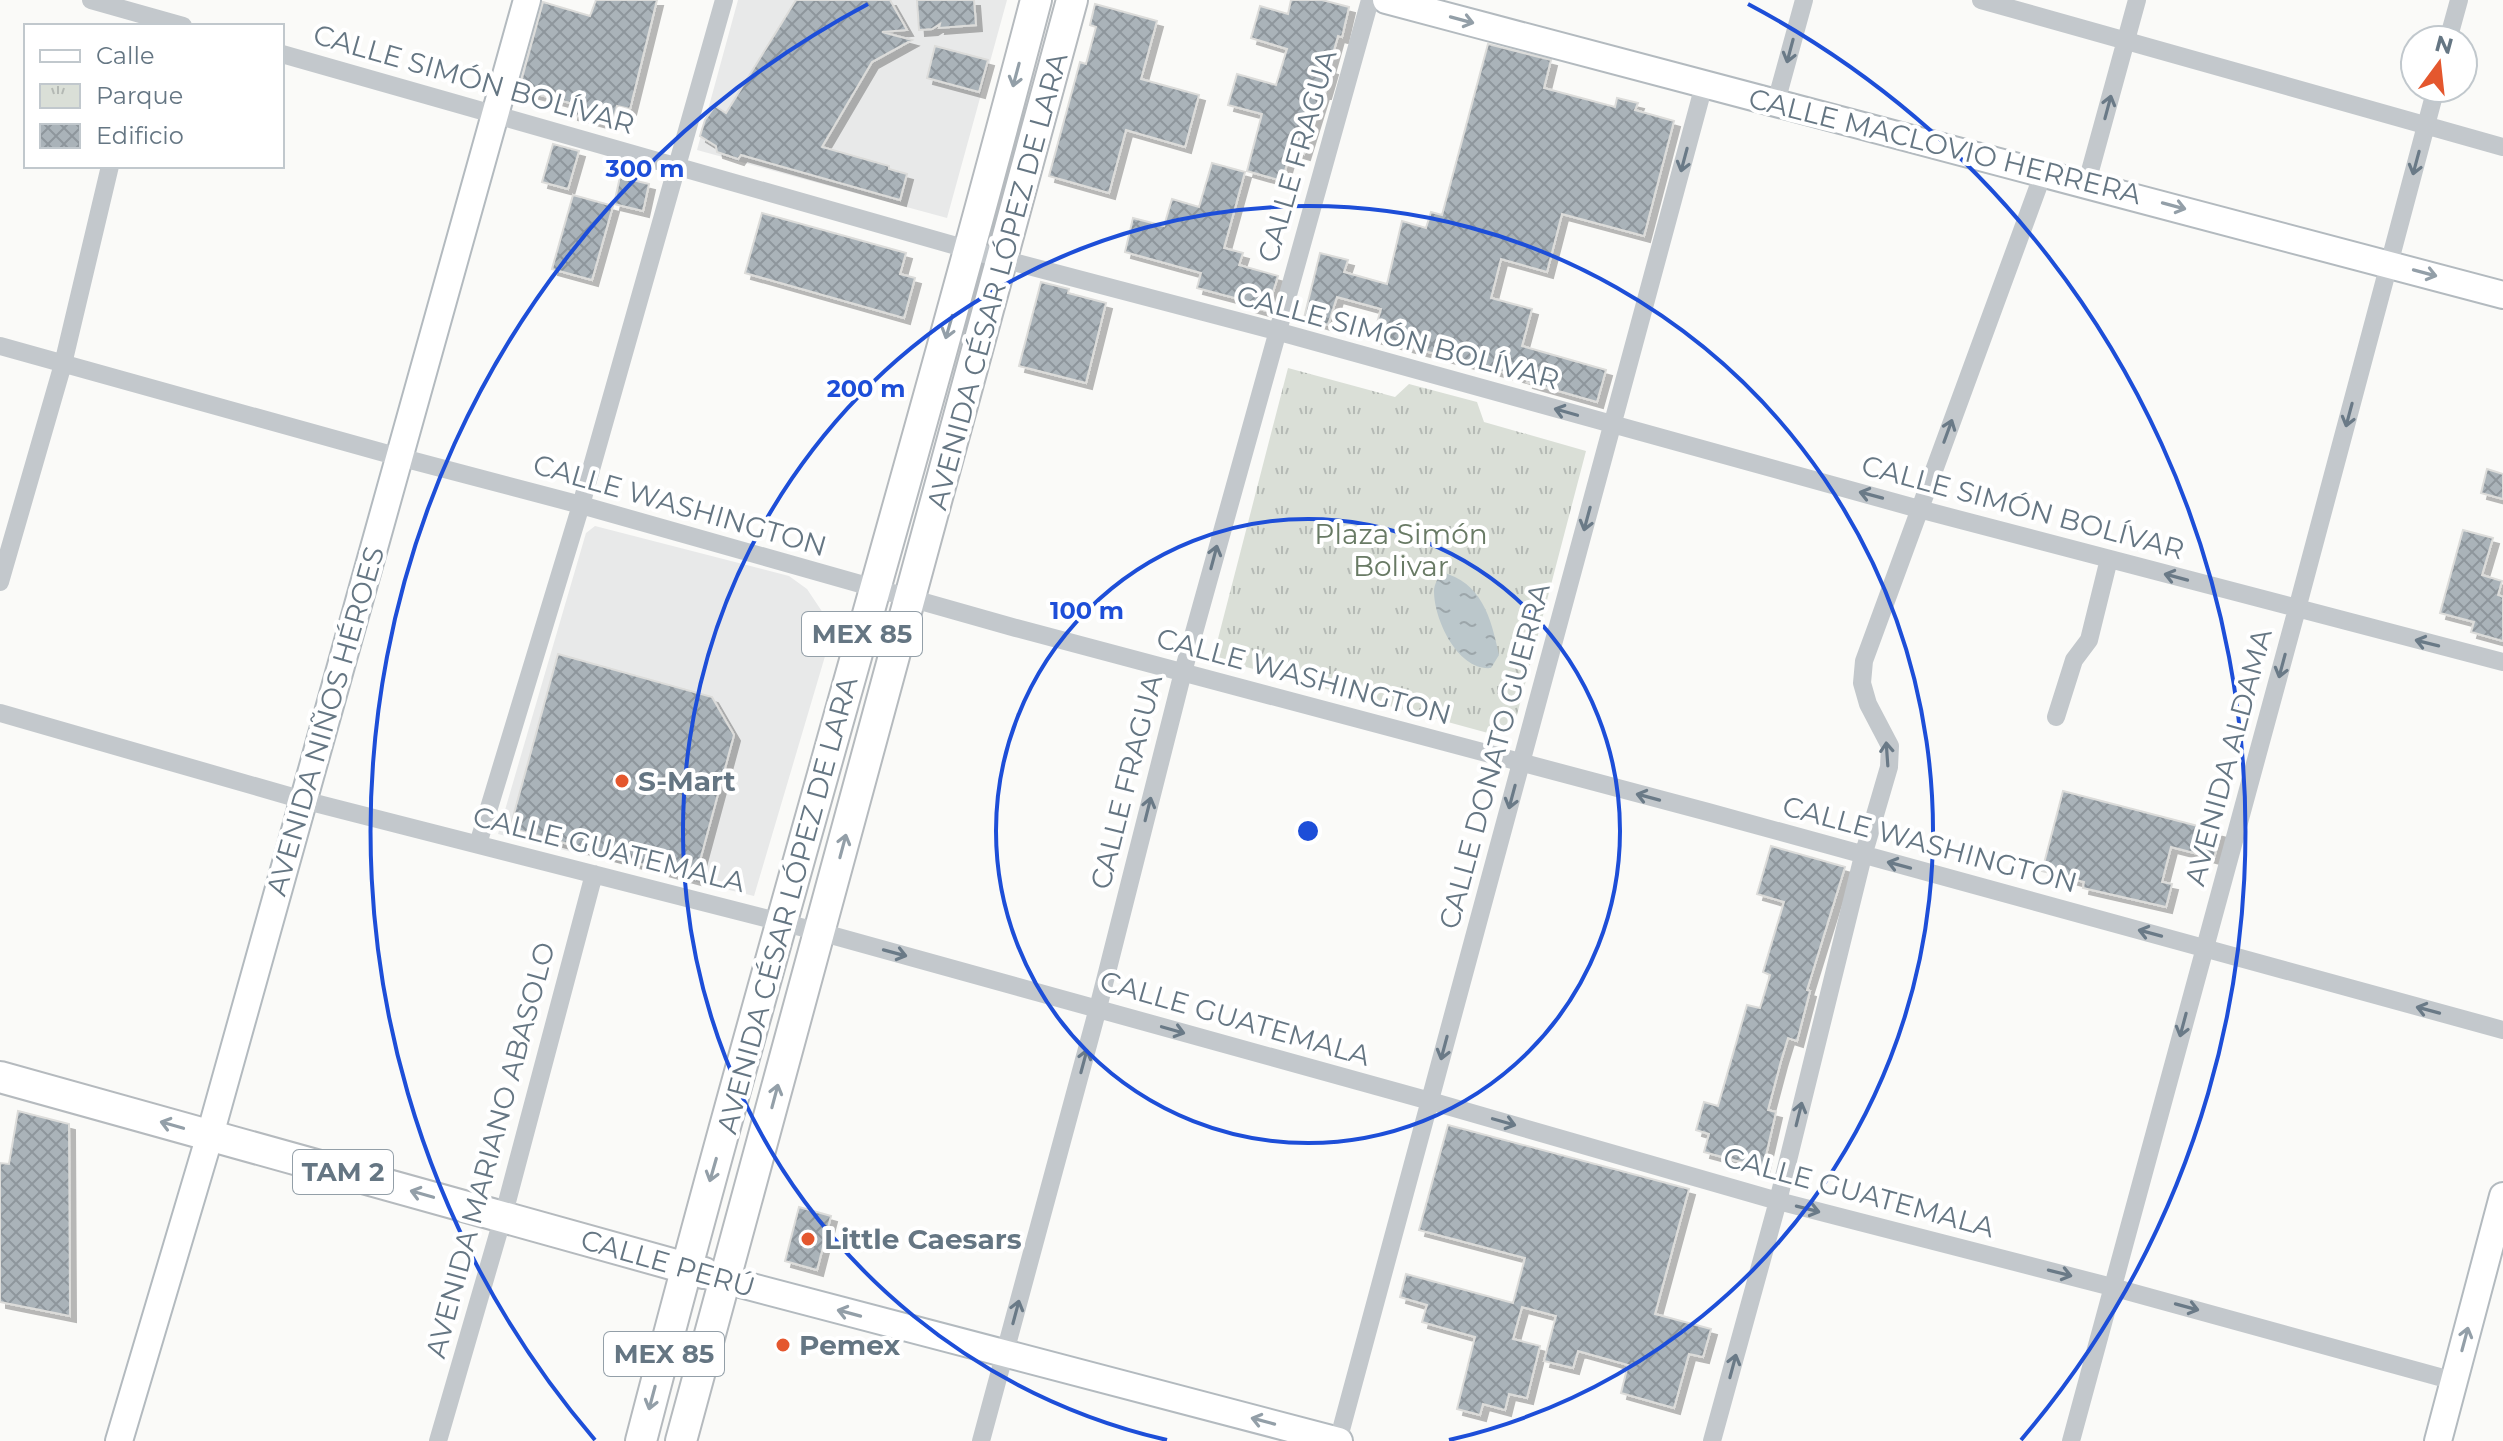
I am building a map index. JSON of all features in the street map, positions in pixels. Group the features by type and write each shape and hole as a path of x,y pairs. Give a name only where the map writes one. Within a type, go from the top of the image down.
{"main road":[{"name":"AVENIDA CÉSAR LÓPEZ DE LARA","path":"641,1441 686,1268 971,250 1036,0"},
{"name":"AVENIDA CÉSAR LÓPEZ DE LARA","path":"681,1441 1072,0"},
{"name":"CALLE PERÚ","path":"0,1077 725,1280"}],"street":[{"path":"91,0 177,24"},
{"name":"AVENIDA NIÑOS HÉROES","path":"119,1441 210,1135 527,0"},
{"path":"478,844 581,505 724,0"},
{"name":"CALLE FRAGUA","path":"981,1441 1098,1008 1183,672 1370,0"},
{"name":"CALLE MACLOVIO HERRERA","path":"1386,0 2087,182 2503,295"},
{"path":"1776,102 1804,0"},
{"path":"1981,0 2503,147"},
{"path":"2087,182 2137,0"},
{"path":"2452,24 2459,0"},
{"name":"CALLE SIMÓN BOLÍVAR","path":"284,55 1002,259 1276,331 1919,509 2503,662"},
{"name":"CALLE DONATO GUERRA","path":"1338,1441 1704,85"},
{"name":"AVENIDA ALDAMA","path":"2071,1441 2432,104"},
{"path":"0,582 63,364 110,168"},
{"path":"1712,1441 1778,1201 1863,856 1889,767 1890,746 1868,704 1862,683 1864,661 2044,171"},
{"name":"CALLE WASHINGTON","path":"0,346 875,589 2503,1030"},
{"path":"2056,717 2074,660 2089,640 2109,559"},
{"name":"CALLE GUATEMALA","path":"0,713 303,800 783,922 1778,1201 2112,1287 2454,1381"},
{"name":"AVENIDA MARIANO ABASOLO","path":"438,1441 503,1217 594,874"},
{"path":"2438,1441 2498,1233 2503,1196"},
{"name":"CALLE PERÚ","path":"725,1280 1338,1441"}],"shaded area":[{"path":"738,0 1007,0 947,218 697,150"},
{"path":"595,526 789,576 807,589 825,616 831,636 754,896 498,834 586,533"}],"green space":[{"name":"Plaza Simón Bolivar","path":"1288,368 1395,397 1409,384 1477,402 1484,422 1586,451 1513,730 1499,736 1213,658"}],"water":[{"path":"1441,572 1466,584 1482,603 1499,655 1491,668 1479,667 1458,653 1443,629 1434,591"}],"building":[{"path":"596,0 657,0 630,109 617,106 612,125 572,114 574,104 519,89 543,2 590,16"},
{"path":"796,0 890,0 907,30 882,32 912,40 872,62 822,147 907,174 900,200 741,155 738,159 717,152 716,146 700,136 705,120 715,106 726,113"},
{"path":"917,0 974,0 976,25 939,28 940,24 932,29 919,30"},
{"path":"1291,0 1322,0 1349,7 1304,154 1291,150 1282,181 1247,171 1262,114 1228,105 1237,74 1276,85 1287,49 1251,38 1260,6 1288,14"},
{"path":"1095,4 1157,21 1141,79 1199,95 1185,147 1126,130 1109,193 1049,176 1080,62 1086,64 1096,27 1090,25"},
{"path":"1488,44 1551,60 1544,88 1615,107 1617,98 1638,103 1635,110 1674,121 1644,236 1562,214 1547,272 1501,259 1491,298 1532,309 1522,346 1606,370 1597,402 1527,382 1528,379 1373,337 1381,309 1337,297 1328,325 1304,318 1320,253 1348,260 1344,272 1387,284 1402,221 1426,228 1431,212 1442,215"},
{"path":"935,46 988,60 979,92 927,78"},
{"path":"553,144 579,151 568,189 542,182"},
{"path":"1212,163 1245,172 1224,248 1243,253 1239,265 1278,276 1267,311 1249,306 1250,302 1197,288 1201,273 1125,252 1133,218 1164,226 1172,199 1199,207"},
{"path":"620,177 649,184 643,211 614,204"},
{"path":"573,195 613,206 592,280 552,269"},
{"path":"762,213 906,253 900,274 915,278 904,318 745,273"},
{"path":"1041,282 1106,303 1086,383 1019,366"},
{"path":"2487,469 2503,474 2503,499 2481,493"},
{"path":"2463,530 2493,538 2482,575 2502,581 2498,595 2503,597 2503,641 2471,632 2474,622 2440,613"},
{"name":"S-Mart","path":"558,654 712,697 734,735 695,879 510,828"},
{"path":"2063,791 2221,832 2214,858 2171,847 2162,882 2172,884 2166,907 2083,888 2084,882 2042,871"},
{"path":"1771,846 1845,867 1807,990 1810,991 1797,1041 1788,1038 1781,1061 1768,1110 1776,1112 1763,1168 1704,1152 1709,1134 1696,1130 1704,1102 1718,1106 1747,1005 1760,1008 1770,975 1763,972 1784,902 1757,894"},
{"path":"18,1111 69,1124 70,1316 0,1302 0,1163 9,1164"},
{"path":"1448,1125 1689,1189 1655,1314 1711,1329 1703,1357 1689,1354 1674,1408 1621,1393 1628,1365 1578,1351 1573,1368 1544,1361 1556,1316 1522,1307 1513,1339 1540,1346 1527,1398 1509,1394 1505,1410 1483,1404 1480,1415 1457,1409 1475,1337 1422,1322 1427,1305 1400,1297 1406,1274 1513,1303 1525,1258 1419,1230"},
{"name":"Little Caesars","path":"799,1207 831,1216 817,1270 785,1261"}],"place":[{"name":"S-Mart","path":"622,781"},
{"name":"Little Caesars","path":"808,1239"},
{"name":"Pemex","path":"783,1345"}]}
